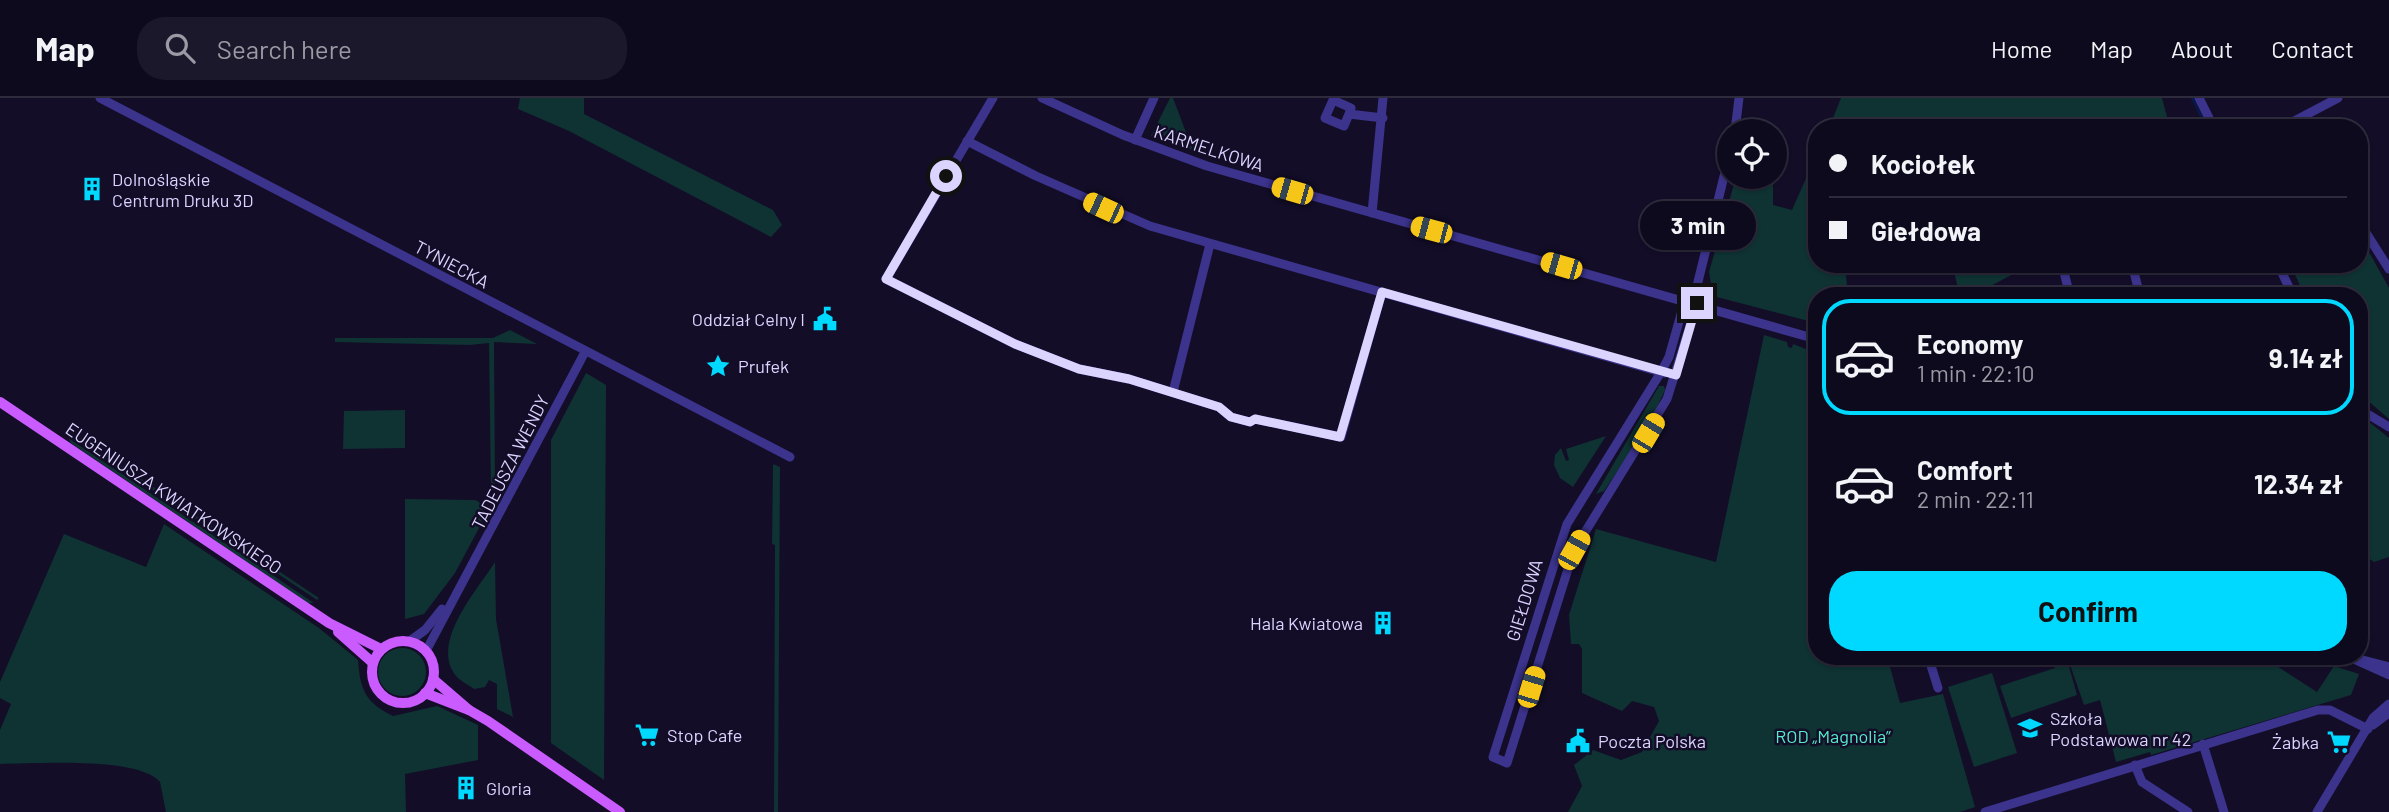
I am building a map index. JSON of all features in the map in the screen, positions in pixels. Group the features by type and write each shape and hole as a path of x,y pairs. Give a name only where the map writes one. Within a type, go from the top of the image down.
{"main road":[{"name":"EUGENIUSZA KWIATKOWSKIEGO","path":"0,402 329,623 381,649"},
{"name":"EUGENIUSZA KWIATKOWSKIEGO","path":"329,623 373,663"},
{"path":"410,641 426,651 434,667 433,679 425,694 410,702 387,699 372,680 373,663 381,649 395,642 410,641"},
{"path":"433,679 470,710 620,812"},
{"path":"425,694 470,710"}],"street":[{"name":"TYNIECKA","path":"100,98 790,457"},
{"path":"993,98 886,279 1015,344 1079,369 1173,392 1219,407 1231,417 1250,422 1255,419 1288,424 1340,437 1382,292"},
{"name":"KARMELKOWA","path":"1042,98 1135,139 1207,166 1808,337"},
{"path":"1135,139 1154,98"},
{"path":"1372,213 1383,98"},
{"path":"1736,119 1739,98"},
{"path":"2199,98 2210,119"},
{"path":"2298,119 2338,98"},
{"path":"1349,114 1383,118"},
{"path":"967,141 1103,208 1150,226 1676,375"},
{"path":"1691,302 1720,189"},
{"path":"2368,236 2389,269"},
{"path":"1173,392 1210,244"},
{"name":"GIEŁDOWA","path":"1691,302 1676,375 1657,419 1597,509 1574,550 1507,764 1493,757 1556,551 1583,498 1661,372 1691,302"},
{"name":"TADEUSZA WENDY","path":"426,651 585,352"},
{"path":"2368,414 2389,427"},
{"path":"1583,498 1597,509"},
{"name":"TADEUSZA WENDY","path":"410,641 425,630 460,586"},
{"path":"1531,630 1546,635"},
{"path":"2368,662 2389,667"},
{"path":"1521,664 1537,668"},
{"path":"1931,665 1938,688"},
{"path":"2367,665 2389,675"},
{"path":"2317,812 2374,719 2389,704"},
{"path":"1985,812 2318,710 2330,710 2368,729"},
{"path":"2368,729 2389,713"},
{"path":"2203,744 2223,812"},
{"path":"2135,765 2142,782 2188,812"}],"green space":[{"path":"520,98 584,98 584,114 773,210 782,225 771,237 569,131 518,109"},
{"path":"1170,98 1173,98 1187,135 1198,139 1195,151 1151,136"},
{"path":"1841,98 2162,98 2168,119 1833,119"},
{"path":"1808,174 1808,273 1846,273 1847,287 1808,287 1808,321 1713,296 1709,272 1733,189 1773,189 1773,205 1792,210"},
{"path":"2368,250 2389,288 2389,419 2368,401 2368,287 2301,287 2294,273 2368,273"},
{"path":"1954,273 2015,273 1989,287 1958,287"},
{"path":"510,330 537,344 494,342 495,493 491,491 489,343 470,345 335,342 335,338 493,338"},
{"name":"ROD „Magnolia”","path":"1764,335 1787,342 1788,347 1792,348 1793,344 1808,350 1808,665 1889,665 1900,703 1943,694 1975,807 1960,812 1568,812 1582,786 1574,765 1593,750 1621,760 1642,752 1659,721 1654,707 1632,701 1622,711 1582,693 1582,649 1579,644 1571,644 1569,615 1596,529 1716,562"},
{"path":"586,373 606,385 604,780 551,743 551,440"},
{"path":"1659,386 1664,386 1665,390 1649,424 1604,491 1596,494"},
{"path":"405,410 405,448 343,449 344,411"},
{"path":"2368,421 2389,438 2389,557 2374,562 2368,558"},
{"path":"68,430 319,598 317,600 68,433"},
{"path":"1606,436 1573,487 1560,478 1554,465 1555,455 1561,448 1566,461 1569,460 1566,449"},
{"path":"68,438 314,603 308,603 71,443"},
{"path":"773,464 780,467 778,812 774,812"},
{"path":"405,499 475,500 486,515 455,573 424,614 405,619"},
{"path":"164,524 319,628 358,660 363,687 376,706 393,716 437,706 478,725 478,760 405,774 406,812 166,812 160,782 131,768 84,763 0,764 0,730 11,704 0,698 0,682 64,534 146,567"},
{"path":"495,562 496,619 513,717 497,709 497,684 489,680 485,687 474,689 456,676 449,663 448,648 459,617"},
{"path":"402,648 419,655 426,672 419,689 402,696 385,689 378,672 385,655"},
{"path":"2054,665 2069,665 2077,695 2011,718 2000,686 2055,668"},
{"path":"2070,665 2275,665 2317,692 2334,666 2359,674 2351,695 2151,755 2150,752 2116,762 2100,700 2084,705"},
{"path":"1992,673 2017,753 1974,767 1948,687"}],"waterway":[{"path":"2192,98 2202,119"}],"place":[{"name":"Dolnośląskie Centrum Druku 3D","path":"92,189"},
{"name":"Oddział Celny I","path":"825,319"},
{"name":"Prufek","path":"718,366"},
{"name":"Hala Kwiatowa","path":"1383,623"},
{"name":"Szkoła Podstawowa nr 42","path":"2030,728"},
{"name":"Stop Cafe","path":"647,735"},
{"name":"Poczta Polska","path":"1578,741"},
{"name":"Żabka","path":"2339,742"},
{"name":"Gloria","path":"466,788"}],"route":[{"path":"946,176 886,279 1015,344 1079,369 1129,379 1219,407 1231,417 1250,422 1255,419 1288,424 1340,437 1382,292 1676,375 1697,303"}]}
